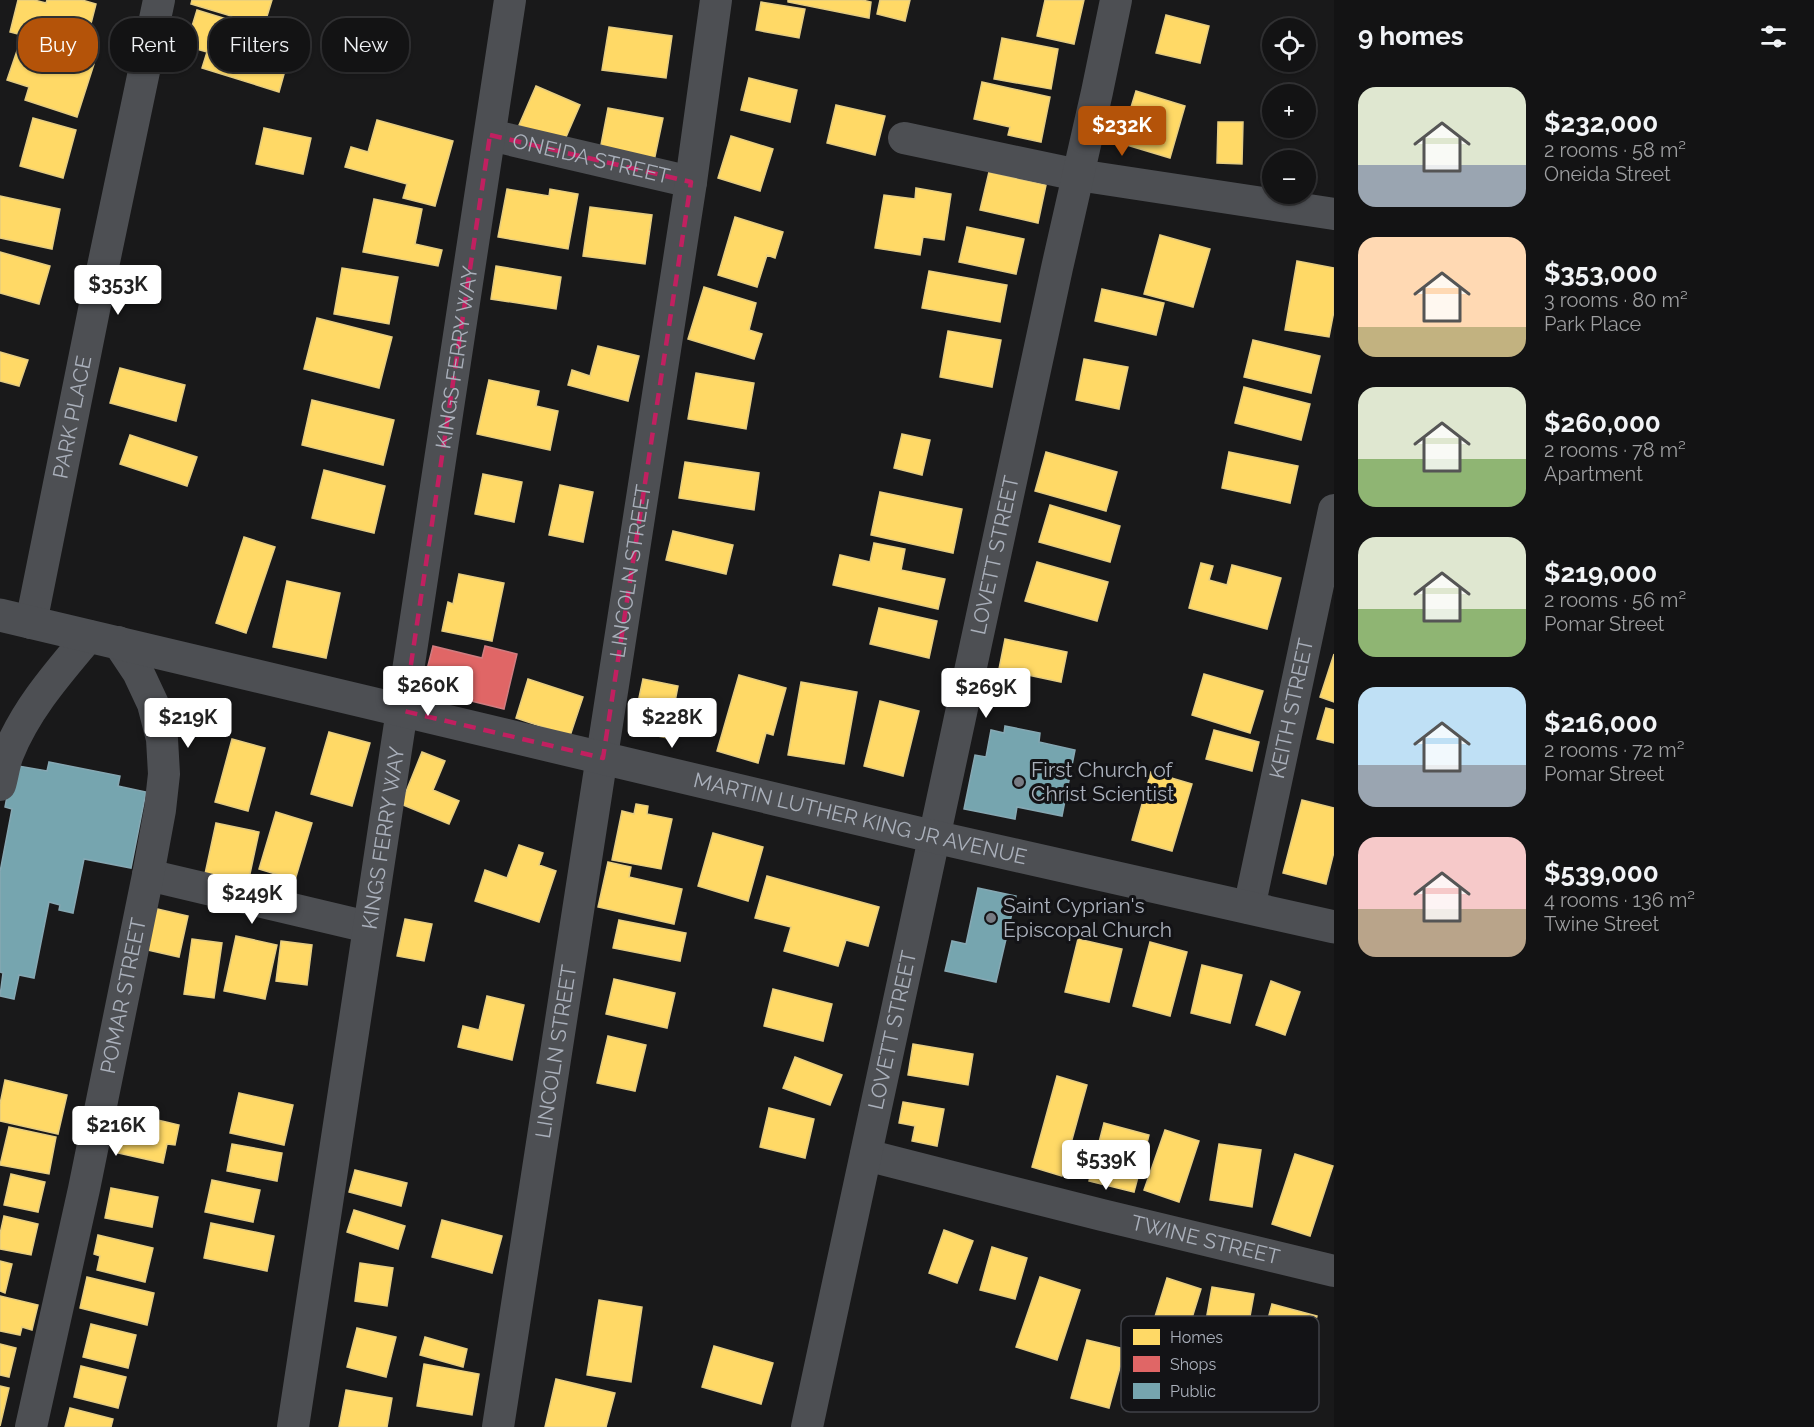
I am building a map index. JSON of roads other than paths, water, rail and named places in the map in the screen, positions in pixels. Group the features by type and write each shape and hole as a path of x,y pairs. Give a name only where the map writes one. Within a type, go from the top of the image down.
{"street":[{"name":"PARK PLACE","path":"31,623 159,0"},
{"name":"KINGS FERRY WAY","path":"293,1427 368,927 404,711 510,0"},
{"name":"LINCOLN STREET","path":"498,1427 603,759 691,182 716,0"},
{"name":"LOVETT STREET","path":"807,1427 1116,0"},
{"name":"ONEIDA STREET","path":"490,135 691,182"},
{"path":"904,138 1078,175 1334,214"},
{"name":"KEITH STREET","path":"1250,908 1329,562 1334,510"},
{"name":"MARTIN LUTHER KING JR AVENUE","path":"0,615 935,837 1334,927"},
{"path":"0,785 8,755 28,715 50,682 103,639"},
{"name":"POMAR STREET","path":"31,1427 84,1189 148,875 164,774 162,739 153,704 138,672 103,639"},
{"path":"148,875 368,927"},
{"name":"TWINE STREET","path":"866,1155 1334,1271"}],"place":[{"name":"First Church of Christ Scientist","path":"1019,782"},
{"name":"Saint Cyprian's Episcopal Church","path":"991,918"}]}
